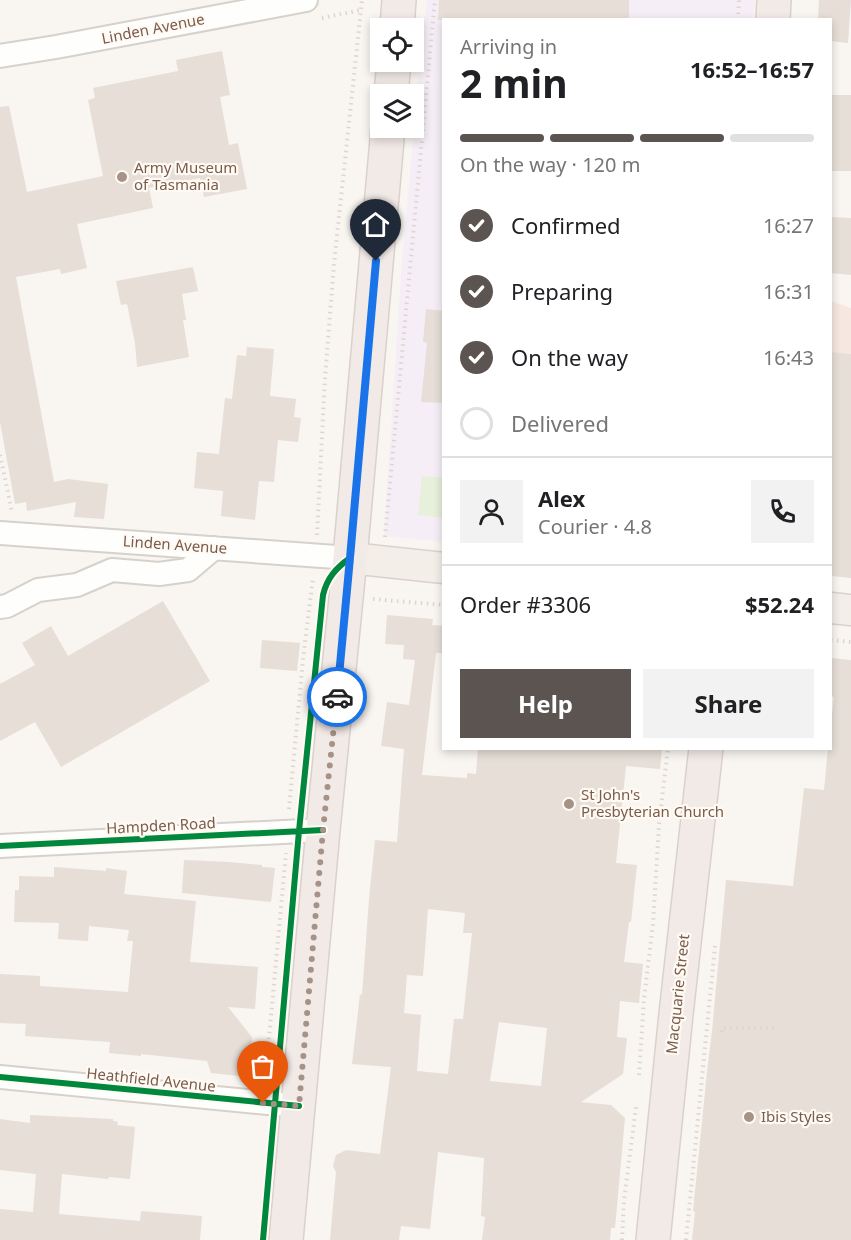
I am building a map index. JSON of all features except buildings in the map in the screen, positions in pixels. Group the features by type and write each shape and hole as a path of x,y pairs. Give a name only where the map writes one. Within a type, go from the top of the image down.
{"highway":[{"path":"398,18 399,0"},
{"path":"773,18 774,0"},
{"path":"286,1240 323,830 347,597 387,138"},
{"name":"Macquarie Street","path":"653,1240 675,1014 706,750"}],"main road":[{"path":"350,558 442,568"},
{"path":"832,608 851,610"}],"street":[{"name":"Linden Avenue","path":"0,56 306,0"},
{"name":"Linden Avenue","path":"8,533 350,558"},
{"path":"0,607 7,606 38,590 76,585 112,570 159,574 188,570 214,548"},
{"name":"Hampden Road","path":"0,846 323,830"},
{"name":"Heathfield Avenue","path":"0,1077 299,1106"}],"path":[{"path":"263,1103 303,659 315,556 334,264 362,0"},
{"path":"382,562 435,0"},
{"path":"738,18 739,0"},
{"path":"0,455 8,533"},
{"path":"311,594 442,605"},
{"path":"832,640 851,642"},
{"path":"638,1086 644,999 653,924 659,825 668,750"},
{"path":"686,1240 709,1033 716,938"},
{"path":"722,1032 722,1028 778,1028"},
{"path":"622,1240 624,1200 637,1097"}],"shaded area":[{"path":"427,0 755,0 753,18 442,18 442,542 384,536 402,260 413,138 424,138 424,84 418,84 419,72 424,72 424,22"},
{"path":"832,301 851,308 851,575 832,573"}],"green space":[{"path":"422,476 442,478 442,518 418,515"}],"cycle path":[{"path":"263,1240 299,831 323,595 333,574 350,558"},
{"path":"0,846 323,830"},
{"path":"0,1077 299,1106"}],"way so far":[{"path":"263,1103 299,1106 337,697"}],"place":[{"name":"Army Museum of Tasmania","path":"122,177"},
{"name":"St John's Presbyterian Church","path":"569,804"},
{"name":"Ibis Styles","path":"749,1117"}],"route":[{"path":"337,697 376,261"}]}
